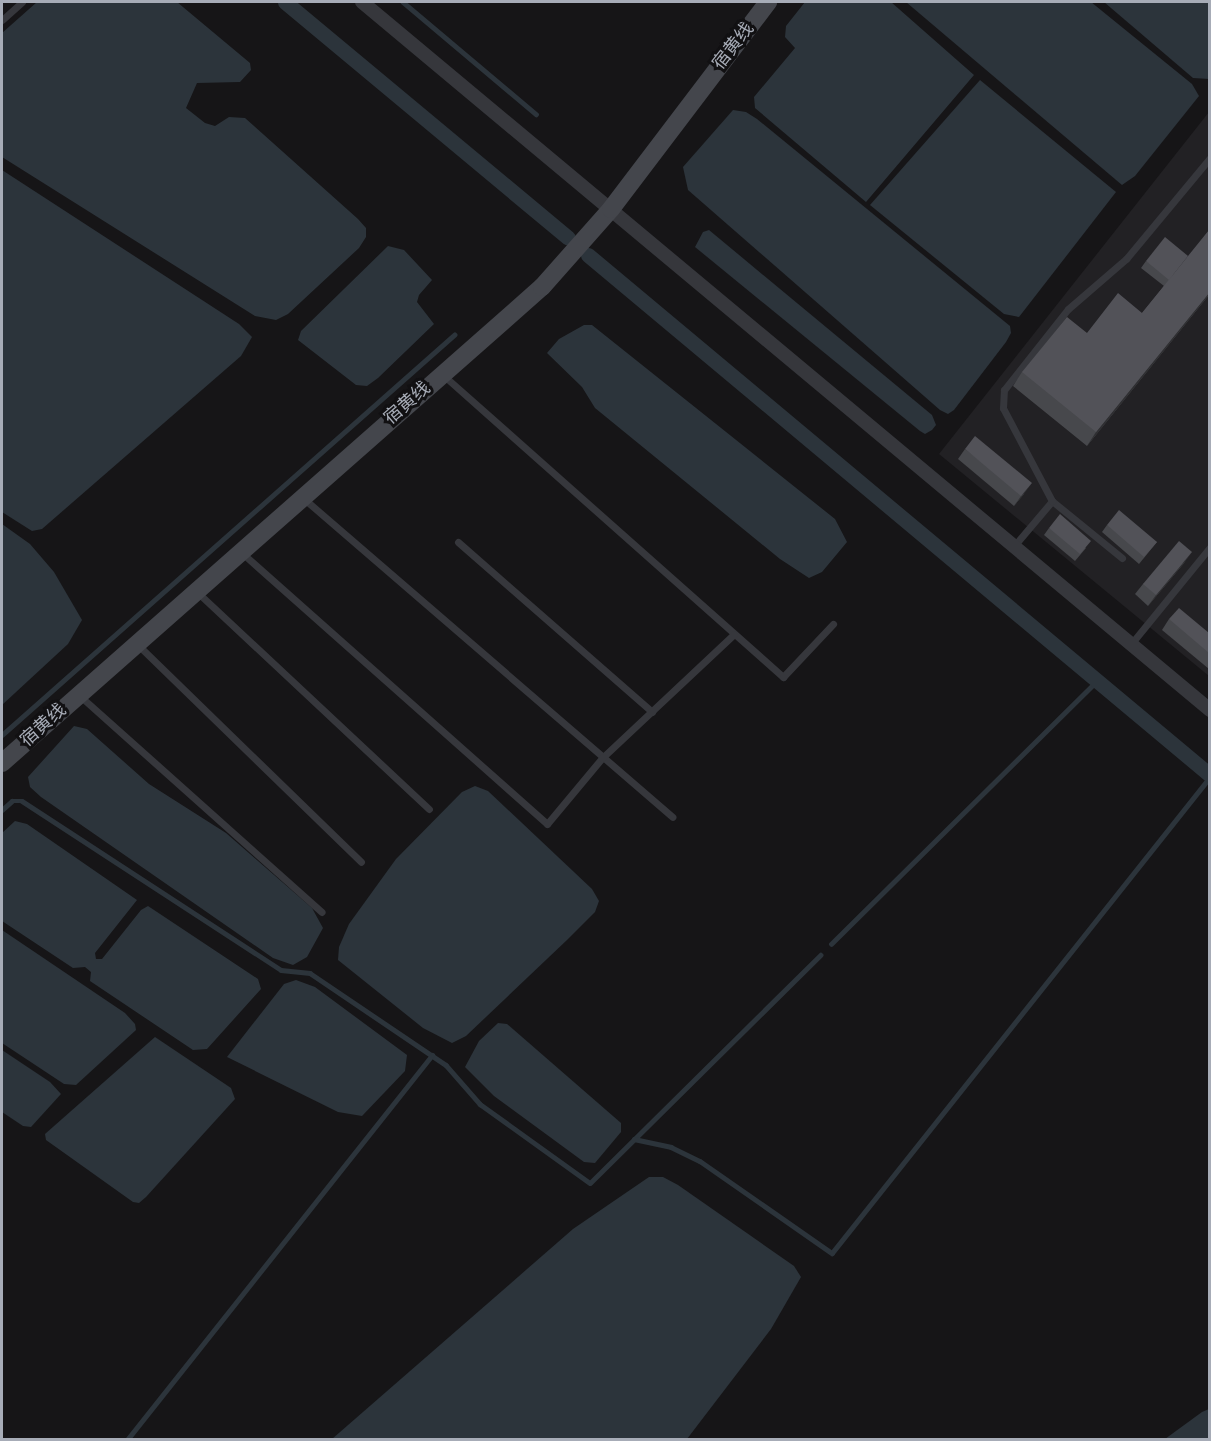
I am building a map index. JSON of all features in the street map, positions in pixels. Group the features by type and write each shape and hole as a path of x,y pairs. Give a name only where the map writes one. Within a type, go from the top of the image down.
{"main road":[{"name":"宿黄线","path":"2,763 542,287 611,209 768,2"}],"street":[{"path":"362,2 1209,710"}],"lane":[{"path":"2,20 22,2"},
{"path":"1122,558 1052,501 1004,408 1004,390 1068,309 1132,251 1209,158"},
{"path":"441,374 783,677 833,624"},
{"path":"302,497 672,817"},
{"path":"1014,546 1052,501"},
{"path":"459,542 652,711"},
{"path":"1131,644 1207,556 1209,547"},
{"path":"240,551 547,824 602,758 734,634"},
{"path":"196,590 429,809"},
{"path":"136,643 361,862"},
{"path":"78,694 322,912"}],"shaded area":[{"path":"37,2 177,2 250,63 251,70 240,82 197,83 186,108 205,123 215,126 229,117 245,118 366,228 366,237 359,248 288,314 276,320 255,316 2,157 2,33"},
{"path":"805,2 891,2 974,75 866,202 755,108 754,97 795,48 785,37 786,26"},
{"path":"906,2 1091,2 1192,84 1199,96 1135,176 1122,185"},
{"path":"1104,2 1209,2 1209,79 1193,78"},
{"path":"980,80 1116,192 1019,317 1004,314 870,205"},
{"path":"733,110 746,112 757,119 1010,326 1011,333 1006,342 954,410 948,414 940,410 688,190 683,167"},
{"path":"1209,112 1209,676 939,454"},
{"path":"2,170 239,324 252,337 241,356 42,529 32,531 2,512"},
{"path":"709,230 932,415 936,425 932,430 925,434 920,431 695,247 703,232"},
{"path":"388,246 404,250 432,280 419,295 417,302 434,324 378,378 367,386 356,385 298,340 301,331"},
{"path":"584,325 592,325 835,519 847,542 822,572 809,578 780,559 595,408 582,387 547,353 559,339"},
{"path":"2,524 30,544 54,572 82,620 68,644 2,705"},
{"path":"74,726 87,729 149,784 226,833 312,908 323,928 307,957 293,965 273,958 41,797 30,787 28,777"},
{"path":"475,786 488,791 592,889 599,901 595,912 567,940 466,1036 452,1043 423,1028 338,960 339,947 349,924 396,859 462,792"},
{"path":"15,821 27,824 137,900 95,953 96,959 102,959 141,910 148,906 258,979 261,989 207,1049 193,1050 90,981 91,972 85,967 73,968 2,921 2,833"},
{"path":"2,930 125,1013 135,1024 136,1030 76,1085 64,1084 2,1043"},
{"path":"296,980 315,987 407,1055 405,1071 362,1116 338,1112 227,1057 284,984"},
{"path":"498,1023 507,1024 621,1123 621,1132 595,1163 584,1162 494,1096 465,1067 479,1041"},
{"path":"155,1037 231,1088 235,1099 139,1203 133,1202 46,1140 45,1134"},
{"path":"2,1050 50,1082 61,1094 31,1127 23,1126 2,1112"},
{"path":"649,1177 663,1177 678,1185 794,1266 801,1277 771,1329 687,1439 332,1439 573,1229"},
{"path":"1209,1409 1209,1439 1165,1439 1202,1412"}],"building":[{"path":"1209,230 1209,293 1096,432 1022,372 1067,317 1087,333 1118,293 1142,313"},
{"path":"1165,237 1188,256 1169,280 1146,261"},
{"path":"975,436 1032,483 1021,496 965,449"},
{"path":"1119,510 1157,542 1144,557 1107,525"},
{"path":"1060,514 1091,541 1080,554 1049,528"},
{"path":"1179,541 1192,552 1156,595 1143,584"},
{"path":"1179,608 1209,633 1209,653 1169,619"}],"waterway":[{"path":"285,2 568,238"},
{"path":"403,2 536,114"},
{"path":"588,255 1210,775"},
{"path":"2,735 454,335"},
{"path":"831,944 1097,681"},
{"path":"634,1139 671,1147 700,1161 832,1253 1210,777"},
{"path":"2,810 12,801 22,801 281,970 310,973 446,1065 480,1104 590,1183 820,955"},
{"path":"127,1440 432,1055"}]}
